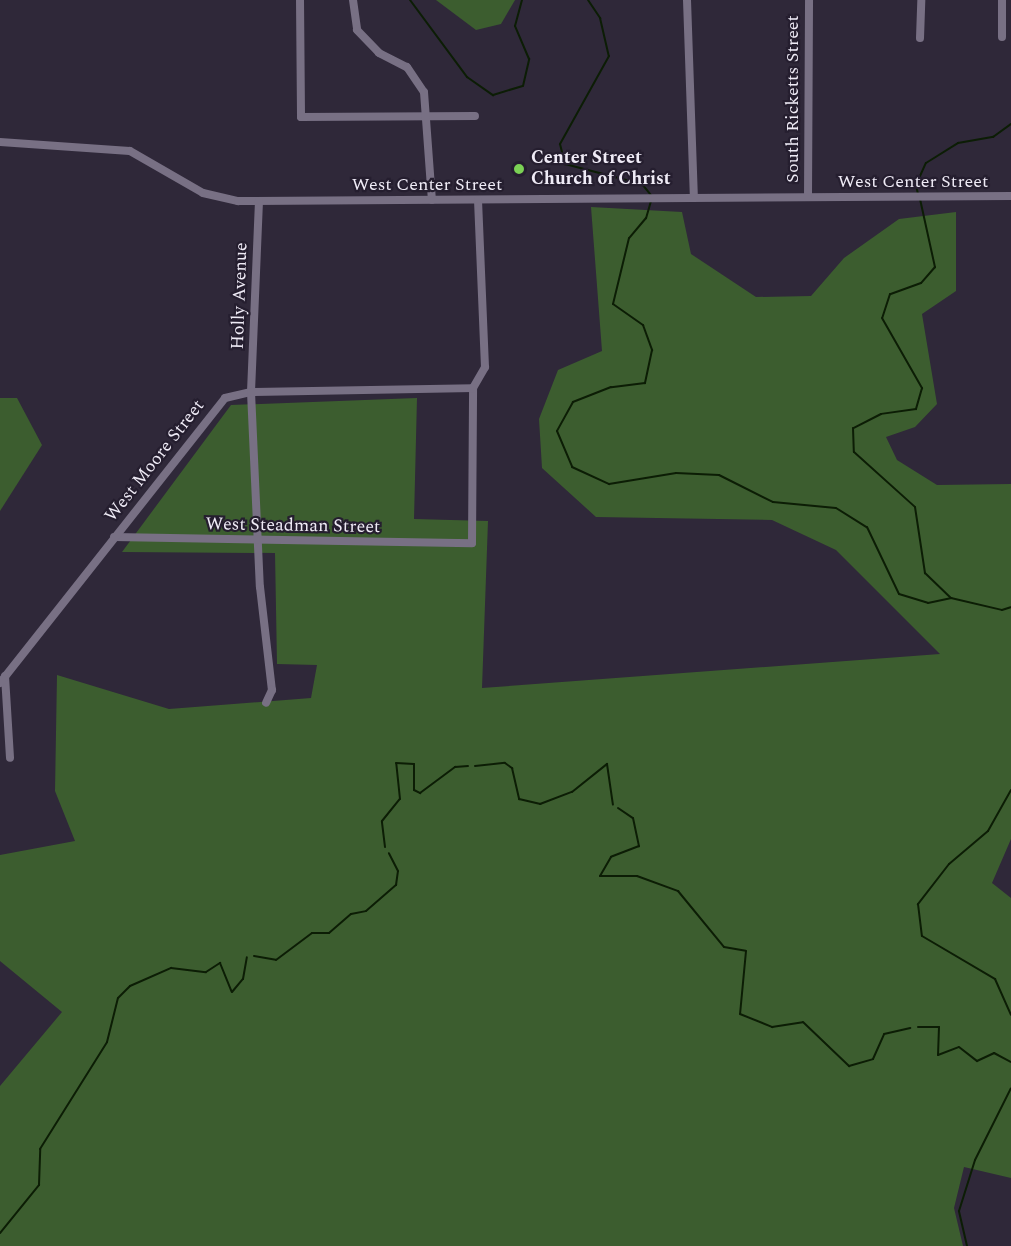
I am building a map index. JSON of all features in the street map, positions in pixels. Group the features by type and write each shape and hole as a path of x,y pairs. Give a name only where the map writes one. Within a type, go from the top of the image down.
{"street":[{"path":"300,0 301,117 475,116"},
{"path":"353,0 357,30 379,52 407,67 424,92 428,117 432,200"},
{"path":"687,0 694,198"},
{"name":"South Ricketts Street","path":"808,197 809,0"},
{"path":"920,38 921,0"},
{"path":"1002,0 1002,37"},
{"name":"West Center Street","path":"0,142 130,151 203,193 259,201 1011,196"},
{"path":"473,388 485,367 478,200"},
{"name":"Holly Avenue","path":"259,201 251,392 262,541 260,587 272,690 266,703"},
{"name":"West Moore Street","path":"3,680 217,406 234,394 473,388"},
{"name":"West Steadman Street","path":"114,537 472,543 473,388"},
{"path":"3,680 10,758"}],"green space":[{"path":"436,0 515,0 501,24 476,30"},
{"path":"591,207 682,212 691,254 756,297 811,296 844,258 899,219 956,212 956,291 922,314 937,404 915,427 886,437 897,460 937,485 1011,484 1011,839 992,883 1011,898 1011,1178 964,1167 954,1208 963,1246 0,1246 0,1086 62,1012 0,961 0,855 75,841 55,791 57,675 169,709 311,698 317,665 277,664 275,553 122,552 231,405 417,398 414,519 488,521 482,688 940,654 836,550 772,520 596,517 542,468 539,419 558,370 602,351"},
{"path":"0,398 17,398 42,445 0,511"}],"waterway":[{"path":"410,0 467,77 493,95 523,86 529,59 515,26 522,0"},
{"path":"588,0 600,18 609,56 560,144 565,164 642,184 651,195"},
{"path":"918,194 916,185 926,163 958,143 993,137 1011,124"},
{"path":"920,199 935,267 921,283 890,294 882,318 922,388 916,409 881,414 853,428 854,452 915,507 925,573 951,598 1002,610 1011,607"},
{"path":"651,201 646,218 629,238 613,304 643,325 652,350 645,383 611,387 573,402 557,431 572,467 609,484 676,473 719,475 773,502 836,508 867,527 899,594 928,603 951,598"},
{"path":"385,847 382,821 400,799 396,763 414,764 414,790 420,793 455,767 468,766"},
{"path":"475,766 505,763 512,768 519,799 540,804 572,792 607,764 613,805"},
{"path":"1011,790 988,831 949,864 918,904 922,936 995,979 1011,1015"},
{"path":"618,808 633,818 639,846 611,857 600,876 637,876 678,891 724,947 746,951 740,1014 772,1027 803,1022 849,1066 873,1059 884,1034 910,1028"},
{"path":"254,956 276,960 312,933 329,933 351,914 366,911 396,885 398,871 389,853"},
{"path":"0,1233 39,1185 40,1149 107,1042 118,998 130,986 171,968 206,972 220,963 232,992 243,979 247,957"},
{"path":"918,1027 939,1027 938,1055 959,1047 977,1061 994,1053 1011,1062"},
{"path":"967,1246 959,1211 975,1160 1011,1088"}],"place":[{"name":"Center Street Church of Christ","path":"519,169"}]}
